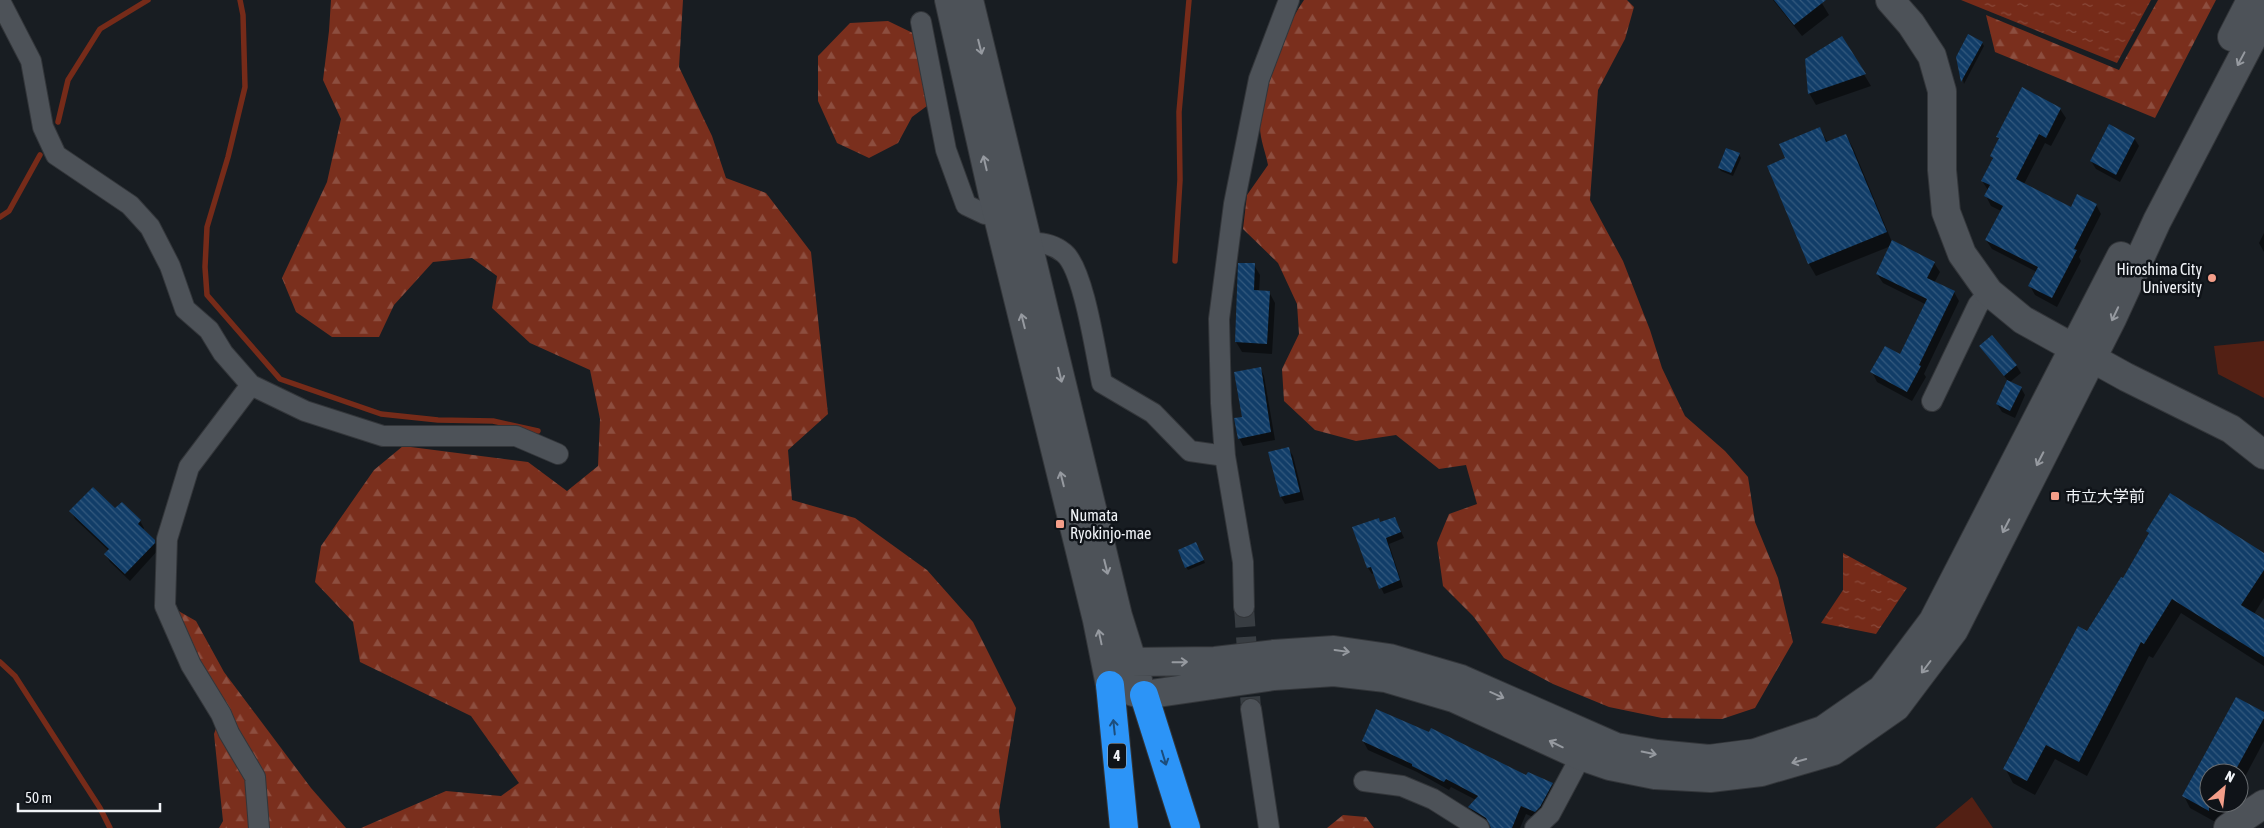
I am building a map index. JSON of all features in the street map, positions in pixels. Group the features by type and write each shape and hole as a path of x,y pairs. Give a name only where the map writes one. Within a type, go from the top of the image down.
{"highway":[{"name":"4","path":"1110,685 1124,828"},
{"path":"1144,695 1186,828"}],"street":[{"path":"949,0 997,213 1097,620 1110,685"},
{"path":"969,0 1118,616 1131,662 1144,695"},
{"path":"1244,606 1243,562 1225,456 1221,403 1220,319 1234,204 1259,79 1289,0"},
{"path":"1890,0 1911,24 1932,56 1942,91 1942,170 1946,212 1962,254 1989,292 2023,320 2126,377 2230,429 2264,455"},
{"path":"1110,685 1144,695 1294,674 1334,672 1386,678 1454,698 1582,756 1610,766 1655,775 1710,778 1762,772 1833,751 1896,707 1954,630 2251,0"},
{"path":"0,1 31,61 42,127 56,155 130,205 150,227 170,266 185,309 209,330 223,353 251,385 305,411 384,436 516,436 558,454"},
{"path":"1110,685 1131,662 1215,661 1274,654 1334,650 1389,658 1461,679 1616,746 1657,754 1709,759 1755,753 1823,730 1882,689 1933,621 2083,353 2112,320 2157,221 2264,16"},
{"path":"921,22 946,150 966,204 985,214 997,213"},
{"path":"1028,243 1044,242 1066,254 1079,280 1102,383 1153,413 1190,451 1225,456"},
{"path":"1932,401 1978,305 1989,292"},
{"path":"251,385 189,467 167,539 165,606 190,665 221,714 229,733 256,777 259,828"},
{"path":"1251,709 1269,828"},
{"path":"1535,828 1550,814 1582,756"},
{"path":"1364,781 1402,786 1417,792 1480,828"},
{"path":"2228,828 2264,804"}],"green space":[{"path":"331,0 683,0 679,67 712,136 726,178 766,193 811,252 828,414 788,450 792,500 855,518 927,570 973,622 1016,708 999,811 1001,828 361,828 446,791 501,796 519,783 471,716 360,662 353,622 315,582 321,546 374,470 403,446 528,462 567,491 598,466 600,419 590,370 530,343 492,308 497,276 472,258 433,262 394,305 379,337 332,337 296,312 282,278 327,182 341,119 323,80"},
{"path":"1304,0 1627,0 1634,7 1625,39 1598,90 1590,200 1623,261 1650,330 1662,368 1685,416 1725,451 1748,477 1755,522 1778,578 1793,642 1755,708 1722,719 1662,718 1609,707 1553,684 1504,658 1473,616 1443,586 1437,543 1449,514 1477,504 1466,465 1439,469 1396,435 1356,441 1315,430 1284,401 1282,369 1299,334 1297,304 1278,263 1243,229 1247,195 1268,165 1260,127 1261,110 1268,77 1287,29"},
{"path":"2158,0 2216,0 2155,118 1995,52 1986,15 2119,70"},
{"path":"888,21 917,35 931,103 912,117 898,143 869,158 837,143 818,101 818,56 850,23"},
{"path":"175,609 196,621 224,672 311,788 346,828 219,828 223,821 214,734 221,714"},
{"path":"1343,815 1366,817 1374,828 1327,828"}],"shaded area":[{"path":"2264,341 2264,398 2218,374 2214,346"},
{"path":"1972,797 1993,828 1935,828"}],"water":[{"path":"1961,0 2151,0 2117,63"},
{"path":"1843,553 1907,588 1876,634 1821,623 1843,590"}],"building":[{"path":"1774,0 1826,0 1794,25"},
{"path":"1968,34 1983,42 1961,82 1956,57"},
{"path":"1842,36 1866,74 1808,94 1805,59"},
{"path":"2022,87 2061,108 2046,138 2039,134 2016,179 2071,207 2077,194 2097,204 2074,249 2077,250 2052,298 2028,286 2038,267 1985,240 2003,206 1984,196 1990,185 1981,181 1993,158 1990,156 1999,138 1996,137"},
{"path":"2109,124 2135,138 2116,175 2090,161"},
{"path":"1820,127 1826,142 1846,134 1887,232 1808,264 1767,166 1785,158 1779,144"},
{"path":"1726,148 1740,153 1731,173 1718,168"},
{"path":"1892,240 1935,262 1927,278 1955,291 1907,392 1870,372 1885,346 1900,354 1927,299 1876,274"},
{"path":"1238,263 1255,263 1254,290 1270,291 1267,344 1235,342"},
{"path":"1992,335 2017,365 2004,376 1979,346"},
{"path":"1261,367 1271,432 1238,439 1234,418 1242,417 1234,372"},
{"path":"2007,380 2022,387 2010,411 1996,404"},
{"path":"1289,447 1300,492 1280,497 1268,452"},
{"path":"93,487 115,508 122,502 141,520 138,524 155,540 155,543 125,574 104,554 109,549 69,511"},
{"path":"2170,493 2264,553 2264,570 2241,605 2264,619 2264,657 2172,599 2144,644 2141,642 2079,762 2046,745 2027,781 2003,769 2078,626 2087,631 2121,577 2123,578 2149,533 2146,531"},
{"path":"1395,517 1401,532 1386,538 1400,580 1379,589 1371,567 1367,568 1352,527 1379,518 1380,522"},
{"path":"1196,542 1204,560 1185,568 1178,550"},
{"path":"2236,697 2264,712 2264,718 2239,763 2200,763"},
{"path":"1376,709 1429,732 1431,728 1526,775 1528,772 1553,783 1540,807 1535,812 1521,806 1512,828 1491,828 1486,818 1468,807 1478,796 1446,779 1444,782 1412,766 1412,764 1362,741"},
{"path":"2199,765 2199,805 2182,796"}],"waterway":[{"path":"58,122 68,80 100,29 148,0"},
{"path":"240,0 243,15 245,87 228,157 207,227 205,267 207,295 280,379 381,414 438,420 493,421 538,431"},
{"path":"1175,261 1180,180 1179,112 1189,0"},
{"path":"0,217 9,211 40,155"},
{"path":"0,662 15,676 100,808 110,828"}],"tunnel":[{"path":"1244,607 1251,709"}],"place":[{"name":"Hiroshima City University","path":"2212,278"},
{"name":"市立大学前","path":"2055,496"},
{"name":"Numata Ryokinjo-mae","path":"1060,524"}]}
